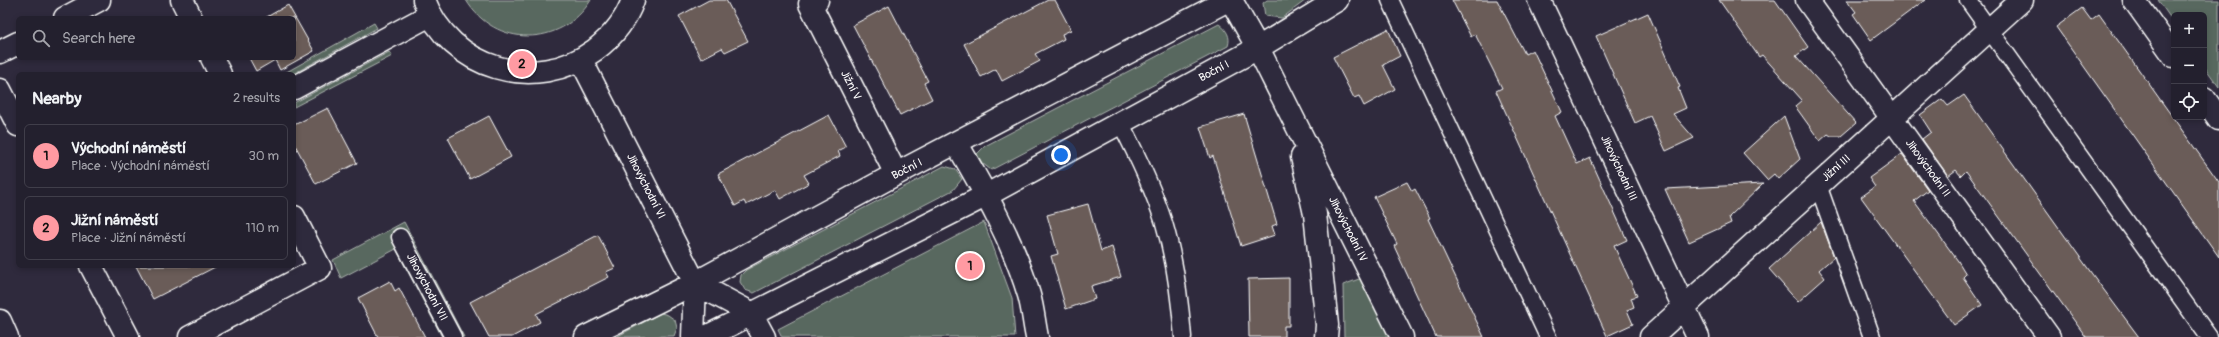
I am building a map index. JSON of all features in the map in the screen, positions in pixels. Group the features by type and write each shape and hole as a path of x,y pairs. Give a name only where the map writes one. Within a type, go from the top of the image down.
{"street":[{"path":"69,16 99,0"},
{"path":"182,0 190,16"},
{"path":"296,87 427,7 451,42 480,62 513,72 548,71 581,60 609,39 629,10 633,0"},
{"name":"Jižní V","path":"817,0 810,4 896,174"},
{"name":"Boční I","path":"586,337 695,283 896,174 957,144 1230,0"},
{"name":"Jihovýchodní IV","path":"1230,0 1258,48 1293,121 1402,337"},
{"name":"Boční I","path":"706,337 987,194 1258,48 1337,0"},
{"name":"Jihovýchodní III","path":"1539,0 1698,337"},
{"name":"Jihovýchodní II","path":"1807,0 2049,337"},
{"name":"Jižní III","path":"1651,337 2022,0"},
{"path":"2134,0 2171,52"},
{"path":"0,52 16,44"},
{"path":"213,60 219,72"},
{"name":"Jihovýchodní VI","path":"581,60 695,283 693,337"},
{"path":"0,90 16,121"},
{"path":"2207,102 2219,119"},
{"name":"Jihovýchodní IV","path":"1293,121 1315,214 1327,325 1326,337"},
{"path":"957,144 987,194 1012,248 1027,289 1037,337"},
{"path":"190,337 320,268 296,221"},
{"path":"92,268 128,337"},
{"path":"695,283 751,313 764,337"},
{"path":"0,322 7,337"}],"lane":[{"path":"1390,0 1548,337"},
{"path":"1968,0 2209,337"},
{"path":"1120,122 1150,186 1164,224 1179,287 1183,337"},
{"path":"1818,185 1872,337"},
{"name":"Jihovýchodní VII","path":"400,237 453,337"}],"green space":[{"path":"466,0 591,0 578,16 563,27 546,34 528,36 510,34 494,27 478,16"},
{"path":"1267,0 1306,0 1282,18 1265,16 1263,3"},
{"path":"2158,0 2219,0 2219,87 2207,70 2207,12 2171,12 2171,19"},
{"path":"374,23 377,28 296,72 287,72"},
{"path":"1219,24 1228,34 1228,46 991,170 982,163 977,154 985,146"},
{"path":"389,52 392,56 296,106 296,102"},
{"path":"944,166 955,169 962,179 953,190 754,293 745,290 740,282 741,275 746,270"},
{"path":"404,222 464,337 442,337 396,249 341,278 333,260"},
{"path":"984,222 1012,298 1015,337 782,337 778,329"},
{"path":"1359,279 1368,283 1393,337 1344,337 1343,285"},
{"path":"661,313 668,315 675,320 677,328 674,336 616,337"}],"building":[{"path":"709,0 726,0 748,41 725,52 722,48 701,59 679,16"},
{"path":"1048,0 1055,0 1071,30 1062,34 1064,39 1035,54 1040,61 1002,81 996,69 981,77 964,44"},
{"path":"1452,0 1497,0 1525,54 1533,50 1562,112 1555,116 1577,164 1590,158 1627,240 1614,246 1637,296 1631,298 1634,307 1627,310 1633,324 1607,336 1496,91 1502,88 1475,34 1471,37"},
{"path":"1719,0 1775,0 1808,47 1796,56 1856,123 1841,136 1831,136 1828,134 1820,141 1795,106 1802,100 1762,55 1759,57"},
{"path":"1847,0 1925,0 1871,40 1853,14 1856,12"},
{"path":"288,5 294,16 269,16"},
{"path":"889,6 928,81 924,83 932,99 900,115 853,25"},
{"path":"2082,8 2091,20 2099,14 2171,115 2171,120 2175,120 2219,182 2219,257 2056,27"},
{"path":"1648,13 1680,87 1678,88 1686,108 1673,114 1694,138 1666,151 1650,116 1635,123 1596,36"},
{"path":"296,19 314,51 280,70 275,60 296,60"},
{"path":"1388,29 1400,56 1383,65 1395,89 1364,106 1359,96 1354,98 1333,57"},
{"path":"250,60 275,60 256,71"},
{"path":"1964,95 2139,337 2086,337 1966,171 1961,176 1956,170 1948,176 1922,139 1931,132 1920,115 1942,99 1948,106"},
{"path":"328,108 357,163 316,184 296,147 296,124"},
{"path":"1244,114 1277,224 1272,226 1275,235 1241,246 1213,156 1210,158 1200,127"},
{"path":"829,115 846,147 838,151 840,156 804,175 809,183 780,199 775,190 746,205 744,201 735,206 718,174"},
{"path":"489,116 511,157 470,179 448,138"},
{"path":"1784,116 1800,159 1778,179 1774,174 1767,180 1743,153"},
{"path":"1902,154 1928,190 1914,201 1958,261 1966,274 1963,277 1982,305 1954,325 1861,197 1875,187 1869,178"},
{"path":"1407,182 1412,191 1415,189 1430,218 1428,219 1484,337 1436,337 1394,246 1397,244 1374,197"},
{"path":"1763,184 1729,217 1731,223 1689,242 1665,189"},
{"path":"1088,204 1101,251 1112,247 1121,277 1091,286 1095,299 1066,309 1051,256 1058,254 1047,215"},
{"path":"1821,222 1834,257 1819,270 1825,278 1798,302 1769,269"},
{"path":"598,235 615,268 606,272 609,277 536,314 540,322 512,337 489,337 470,302"},
{"path":"137,268 213,268 153,299"},
{"path":"1289,278 1289,326 1284,326 1284,337 1249,337 1248,279"},
{"path":"390,281 395,291 399,288 425,337 378,337 358,298"}],"place":[{"name":"Jižní náměstí","path":"522,64"},
{"name":"Východní náměstí","path":"970,266"}]}
